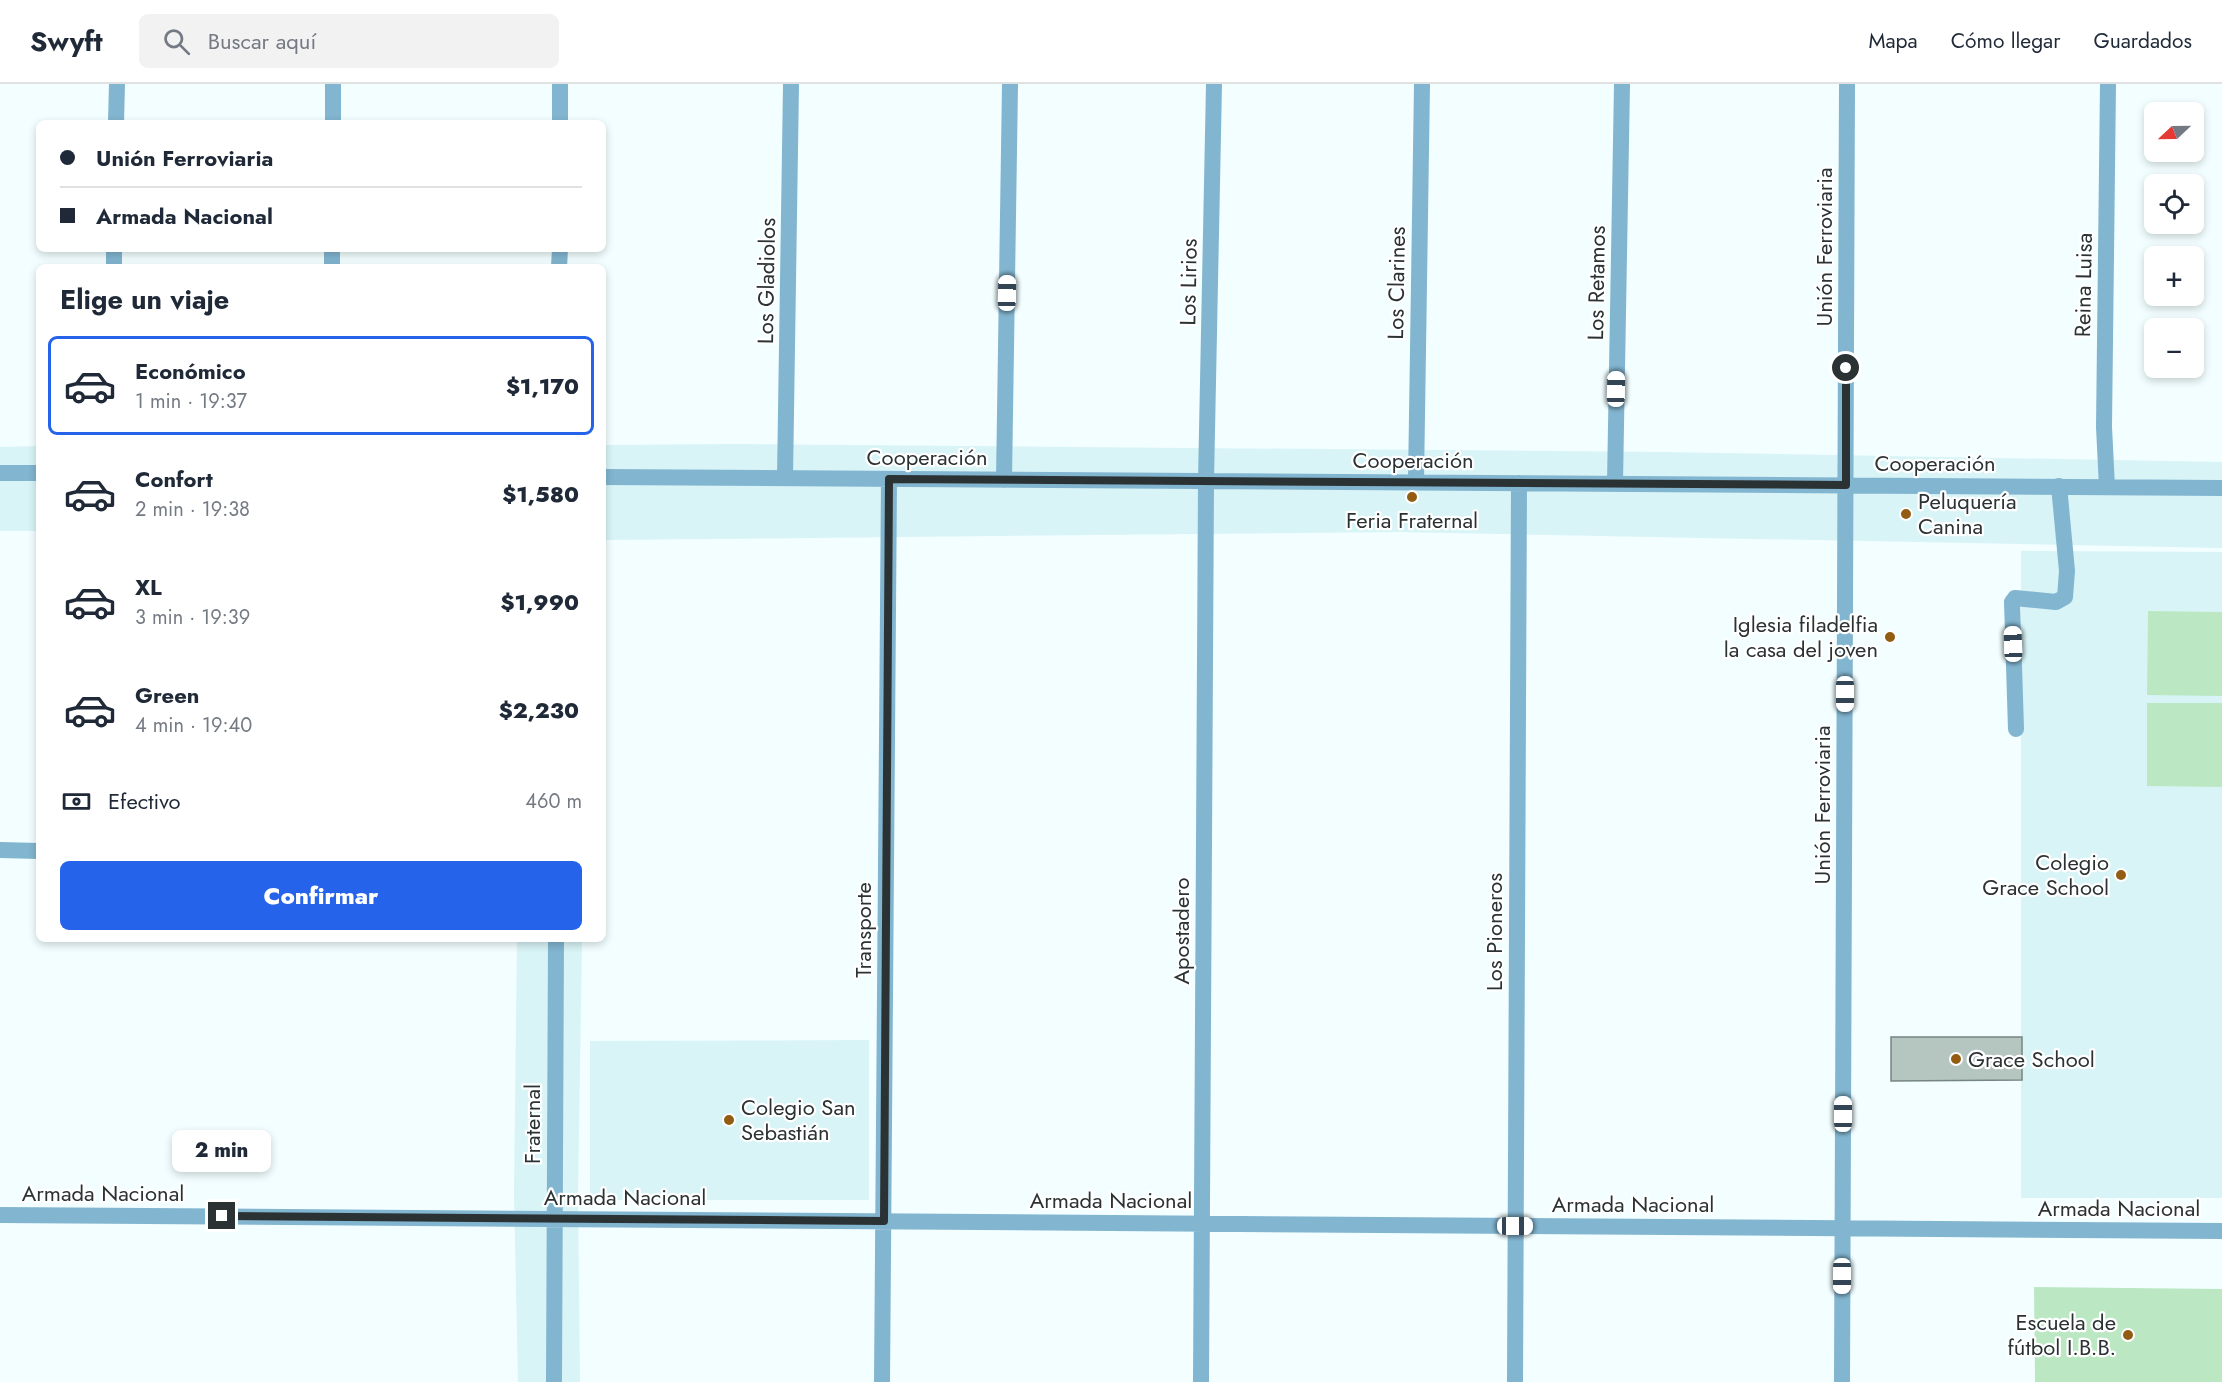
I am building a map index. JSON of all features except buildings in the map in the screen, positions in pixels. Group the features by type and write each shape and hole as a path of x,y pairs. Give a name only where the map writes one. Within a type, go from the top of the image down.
{"street":[{"path":"116,120 117,84"},
{"path":"333,84 333,120"},
{"path":"560,84 560,120"},
{"name":"Los Gladiolos","path":"785,478 791,84"},
{"path":"1004,480 1010,84"},
{"name":"Los Lirios","path":"1206,481 1214,84"},
{"name":"Los Clarines","path":"1416,482 1422,84"},
{"name":"Los Retamos","path":"1615,483 1622,84"},
{"name":"Unión Ferroviaria","path":"1842,1382 1847,84"},
{"name":"Reina Luisa","path":"2107,487 2104,427 2108,84"},
{"path":"0,473 36,473"},
{"name":"Cooperación","path":"606,477 2222,488"},
{"name":"Transporte","path":"882,1382 889,479"},
{"name":"Apostadero","path":"1201,1382 1206,481"},
{"name":"Los Pioneros","path":"1515,1382 1519,483"},
{"path":"2016,729 2012,602 2015,598 2024,598 2056,602 2065,597 2067,571 2059,486"},
{"path":"0,850 36,851"},
{"name":"Fraternal","path":"554,1382 556,942"},
{"name":"Armada Nacional","path":"0,1215 2222,1231"}],"shaded area":[{"name":"Feria Fraternal","path":"737,444 1661,452 2222,462 2222,548 1401,532 606,540 606,445"},
{"path":"36,446 36,531 0,531 0,447"},
{"name":"Colegio Grace School","path":"2021,551 2222,552 2222,1198 2021,1198"},
{"path":"517,942 582,942 578,1195 580,1382 518,1382 514,1193"},
{"name":"Colegio San Sebastián","path":"869,1040 869,1200 590,1200 590,1041"}],"green space":[{"path":"2148,611 2222,612 2222,696 2147,695"},
{"path":"2147,703 2222,703 2222,787 2147,786"},
{"name":"Escuela de fútbol I.B.B.","path":"2034,1287 2222,1289 2222,1382 2035,1382"}],"place":[{"name":"Feria Fraternal","path":"1412,497"},
{"name":"Peluquería Canina","path":"1906,514"},
{"name":"Iglesia filadelfia la casa del joven","path":"1890,637"},
{"name":"Colegio Grace School","path":"2121,875"},
{"name":"Grace School","path":"1956,1059"},
{"name":"Colegio San Sebastián","path":"729,1120"},
{"name":"Escuela de fútbol I.B.B.","path":"2128,1335"}],"route":[{"path":"222,1216 884,1221 889,479 1846,485 1846,368"}]}
